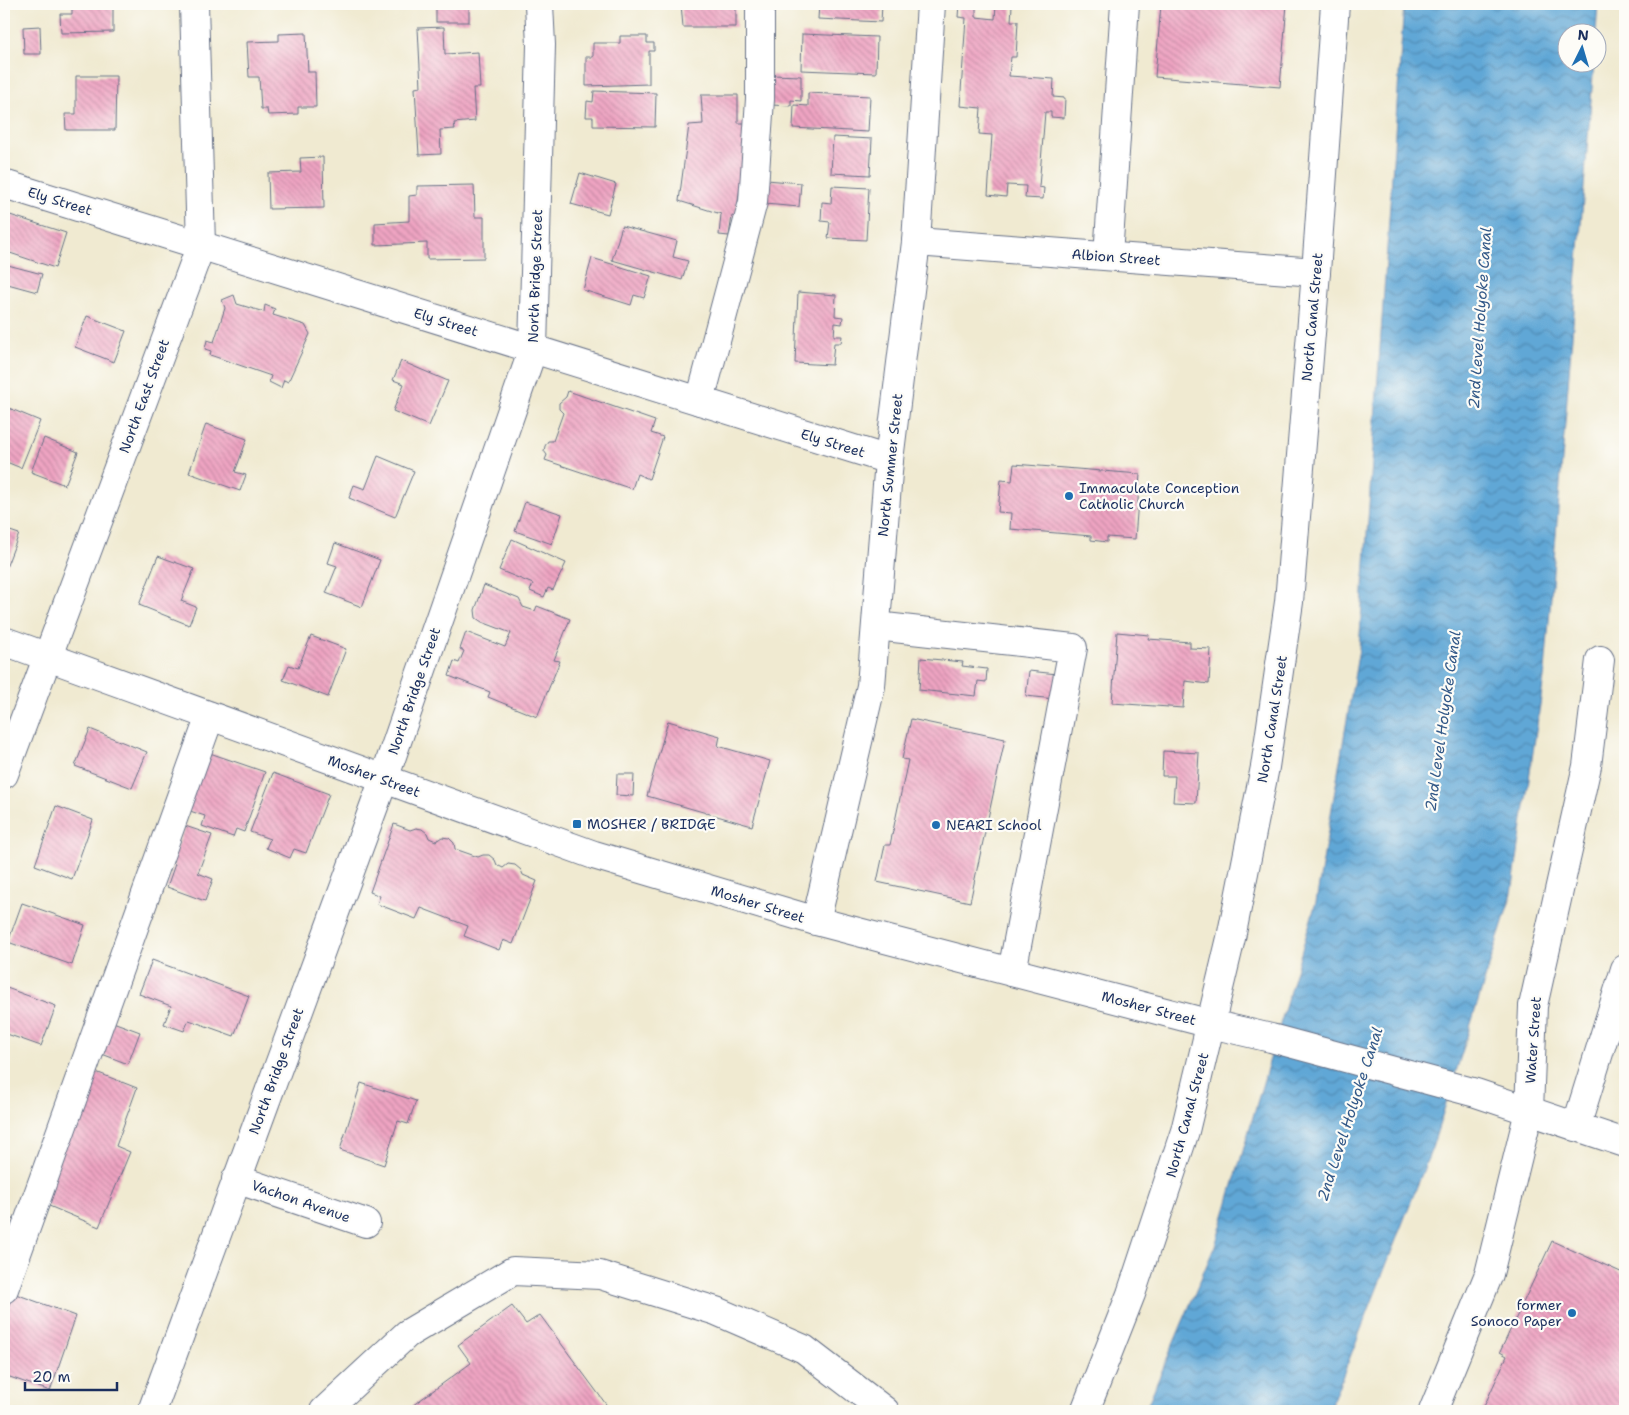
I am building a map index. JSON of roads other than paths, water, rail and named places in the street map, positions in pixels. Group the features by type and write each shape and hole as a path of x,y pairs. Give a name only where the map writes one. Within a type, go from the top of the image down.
{"street":[{"name":"North East Street","path":"4,774 200,245 194,4"},
{"name":"North Bridge Street","path":"152,1411 384,779 532,349 541,45 539,4"},
{"path":"700,401 753,202 760,99 760,4"},
{"name":"North Summer Street","path":"816,921 871,686 889,460 916,242 932,4"},
{"path":"1108,256 1125,4"},
{"name":"North Canal Street","path":"1085,1411 1131,1294 1185,1130 1231,938 1265,768 1289,602 1316,272 1335,4"},
{"name":"Ely Street","path":"4,184 889,460"},
{"name":"Albion Street","path":"916,242 1316,272"},
{"path":"876,626 1073,648 1012,972"},
{"name":"Mosher Street","path":"4,641 594,855 816,921 1271,1038 1464,1090 1625,1143"},
{"name":"Water Street","path":"1433,1411 1489,1274 1529,1111 1533,1006 1587,766 1600,660"},
{"path":"4,1289 210,716"},
{"path":"1576,1127 1625,969"},
{"name":"Vachon Avenue","path":"236,1179 366,1222"},
{"path":"324,1411 407,1334 512,1271 600,1275 716,1311 804,1349 885,1411"}],"water":[{"name":"2nd Level Holyoke Canal","path":"1404,4 1598,4 1597,22 1556,22 1556,72 1593,72 1545,671 1512,893 1432,1148 1329,1411 1145,1411 1216,1243 1316,902 1359,649"}],"place":[{"name":"Immaculate Conception Catholic Church","path":"1069,496"},
{"name":"MOSHER / BRIDGE","path":"577,824"},
{"name":"NEARI School","path":"936,825"},
{"name":"former Sonoco Paper","path":"1572,1313"}]}
